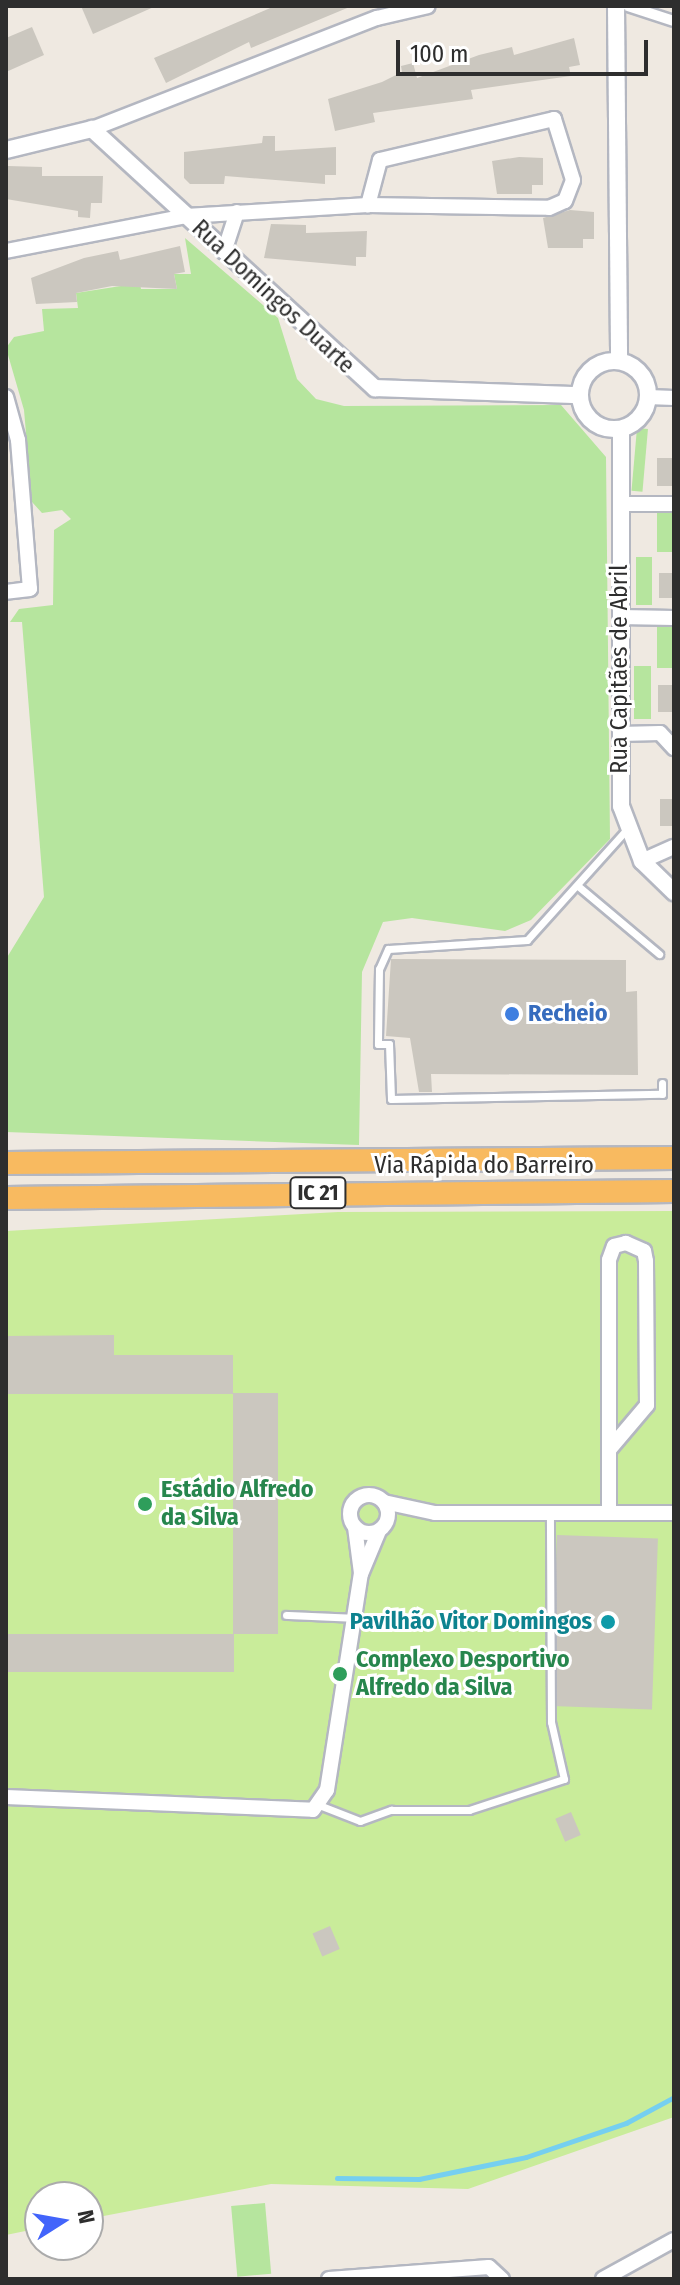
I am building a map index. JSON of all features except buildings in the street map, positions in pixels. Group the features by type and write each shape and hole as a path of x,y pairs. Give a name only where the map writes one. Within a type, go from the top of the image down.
{"highway":[{"name":"Via Rápida do Barreiro","path":"6,1163 674,1158"},
{"name":"Via Rápida do Barreiro","path":"6,1198 674,1191"}],"street":[{"path":"6,150 92,129 377,18 428,6"},
{"path":"616,6 619,361"},
{"path":"628,6 674,21"},
{"path":"6,251 186,216 368,205 549,208 565,201 573,180 554,119 380,160 368,205"},
{"name":"Rua Domingos Duarte","path":"92,129 375,388 579,395"},
{"path":"224,252 237,212"},
{"path":"619,361 640,373 648,397 642,414 621,429 596,424 579,395 591,369 619,361"},
{"path":"6,397 18,440 30,589 6,592"},
{"path":"648,397 674,398"},
{"name":"Rua Capitães de Abril","path":"621,429 620,734 627,829 642,861 674,892"},
{"path":"620,504 674,504"},
{"path":"620,617 674,618"},
{"path":"620,734 660,733 674,748"},
{"path":"642,861 674,847"},
{"path":"609,1450 647,1405 646,1261 626,1243 614,1246 609,1260 609,1450 609,1513"},
{"path":"361,1574 355,1527 349,1515 357,1499 375,1495 384,1502 435,1513 674,1513"},
{"path":"6,1797 292,1814 319,1805 361,1574 381,1529 384,1502"},
{"path":"355,1527 381,1529 435,1513"},
{"path":"603,2279 622,2276 674,2240"},
{"path":"329,2279 489,2267 502,2279"}],"lane":[{"path":"627,829 527,940 388,949 379,969 378,1044 389,1044 391,1099 662,1094 662,1083"},
{"path":"578,886 659,954"},
{"path":"319,1805 360,1821 391,1810 469,1810 564,1779 551,1722 550,1513"},
{"path":"286,1615 354,1618"}],"green space":[{"path":"185,238 278,318 297,379 316,399 344,406 561,405 606,457 610,839 531,920 505,931 412,918 383,922 362,972 359,1145 6,1132 6,959 44,897 22,622 10,622 19,609 53,605 54,530 71,519 62,510 42,513 32,502 24,410 6,348 14,337 44,331 42,309 78,308 76,293 140,283 141,289 177,289 174,274 191,274"},
{"path":"637,428 648,429 642,492 632,491"},
{"path":"657,510 674,510 674,552 657,552"},
{"path":"636,557 652,557 652,605 636,605"},
{"path":"657,626 674,626 674,668 657,668"},
{"path":"634,666 651,666 651,719 634,719"},
{"name":"Complexo Desportivo Alfredo da Silva","path":"674,1211 674,2117 468,2189 271,2184 104,2216 104,2181 24,2181 24,2231 6,2235 6,1231 338,1212"},
{"path":"265,2203 271,2274 237,2277 231,2206"}],"waterway":[{"path":"337,2178 419,2179 526,2157 626,2123 674,2097"}],"place":[{"name":"Recheio","path":"512,1014"},
{"name":"Estádio Alfredo da Silva","path":"145,1504"},
{"name":"Pavilhão Vitor Domingos","path":"608,1622"},
{"name":"Complexo Desportivo Alfredo da Silva","path":"340,1674"}]}
